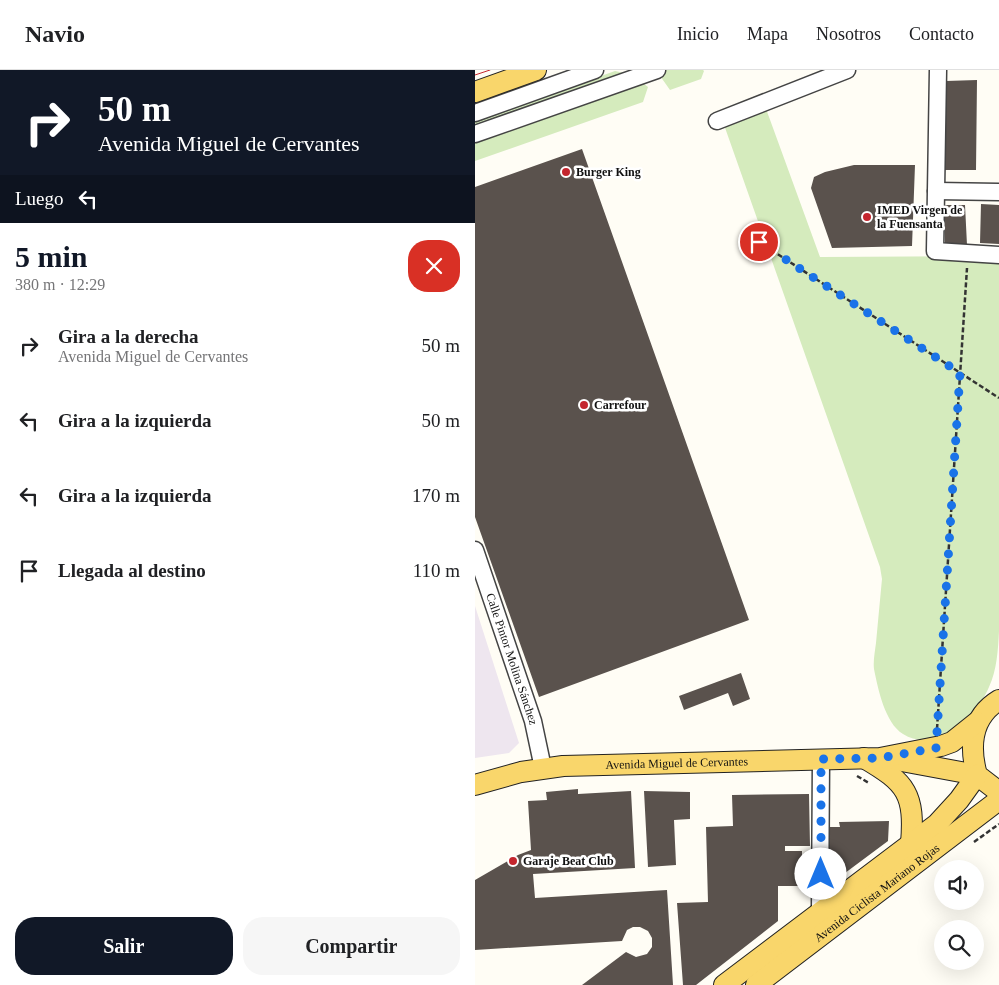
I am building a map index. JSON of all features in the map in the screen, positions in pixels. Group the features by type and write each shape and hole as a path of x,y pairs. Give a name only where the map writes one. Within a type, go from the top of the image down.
{"main road":[{"path":"475,92 536,70"},
{"name":"Avenida Miguel de Cervantes","path":"475,785 508,775 543,768 872,758 936,748 952,742 977,722 984,712 999,700"},
{"path":"977,722 971,744 977,775 999,792"},
{"path":"872,758 907,791 911,804 911,844"},
{"name":"Avenida Miguel de Cervantes","path":"872,758 977,775"},
{"name":"Avenida Ciclista Mariano Rojas","path":"724,985 937,824 959,800 977,775"},
{"name":"Avenida Ciclista Mariano Rojas","path":"756,985 999,800"}],"street":[{"path":"475,113 595,70"},
{"path":"475,134 657,70"},
{"path":"717,121 847,70"},
{"path":"938,70 935,252 999,255"},
{"path":"936,191 999,192"},
{"name":"Calle Pintor Molina Sánchez","path":"475,550 533,721 543,768"},
{"path":"820,912 821,759"}],"path":[{"path":"759,242 999,398"},
{"path":"936,748 967,253"},
{"path":"850,773 875,786"},
{"path":"969,846 999,824"}],"shaded area":[{"path":"475,606 519,743 509,753 475,758"}],"green space":[{"path":"667,70 704,71 701,79 670,90 658,73"},
{"path":"615,71 629,74 475,129 475,121"},
{"path":"639,80 648,87 643,102 475,161 475,139"},
{"path":"765,106 820,257 999,256 999,631 997,660 989,687 975,710 954,729 942,736 929,740 916,739 903,734 891,722 883,705 874,666 882,579 880,567 723,122"}],"building":[{"path":"977,80 976,170 945,170 946,81"},
{"path":"582,149 749,620 539,697 475,517 475,187"},
{"name":"IMED Virgen de la Fuensanta","path":"854,165 915,165 912,246 832,248 811,188 814,177 825,172"},
{"path":"981,204 999,205 999,244 980,243"},
{"path":"944,205 965,205 967,245 945,246"},
{"path":"741,673 750,699 733,706 728,693 684,710 679,696"},
{"path":"578,789 578,794 631,791 635,868 533,874 535,898 667,890 673,985 582,985 626,952 636,957 647,954 652,947 652,938 648,931 640,927 633,927 627,930 622,941 475,950 475,880 518,855 531,850 528,801 547,800 546,792"},
{"path":"644,791 690,792 690,819 674,820 676,865 648,867"},
{"path":"809,794 810,846 785,846 785,851 802,851 802,858 810,858 810,886 778,886 778,921 696,985 683,985 677,903 708,902 706,827 733,826 732,795"},
{"path":"889,821 888,841 841,876 840,856 828,856 828,827 840,827 839,822"}],"tram line":[{"path":"475,75 490,70"}],"place":[{"name":"Burger King","path":"566,172"},
{"name":"IMED Virgen de la Fuensanta","path":"867,217"},
{"name":"Carrefour","path":"584,405"},
{"name":"Garaje Beat Club","path":"513,861"}],"route":[{"path":"759,242 960,373 936,748 880,758 821,759 821,874"}]}
